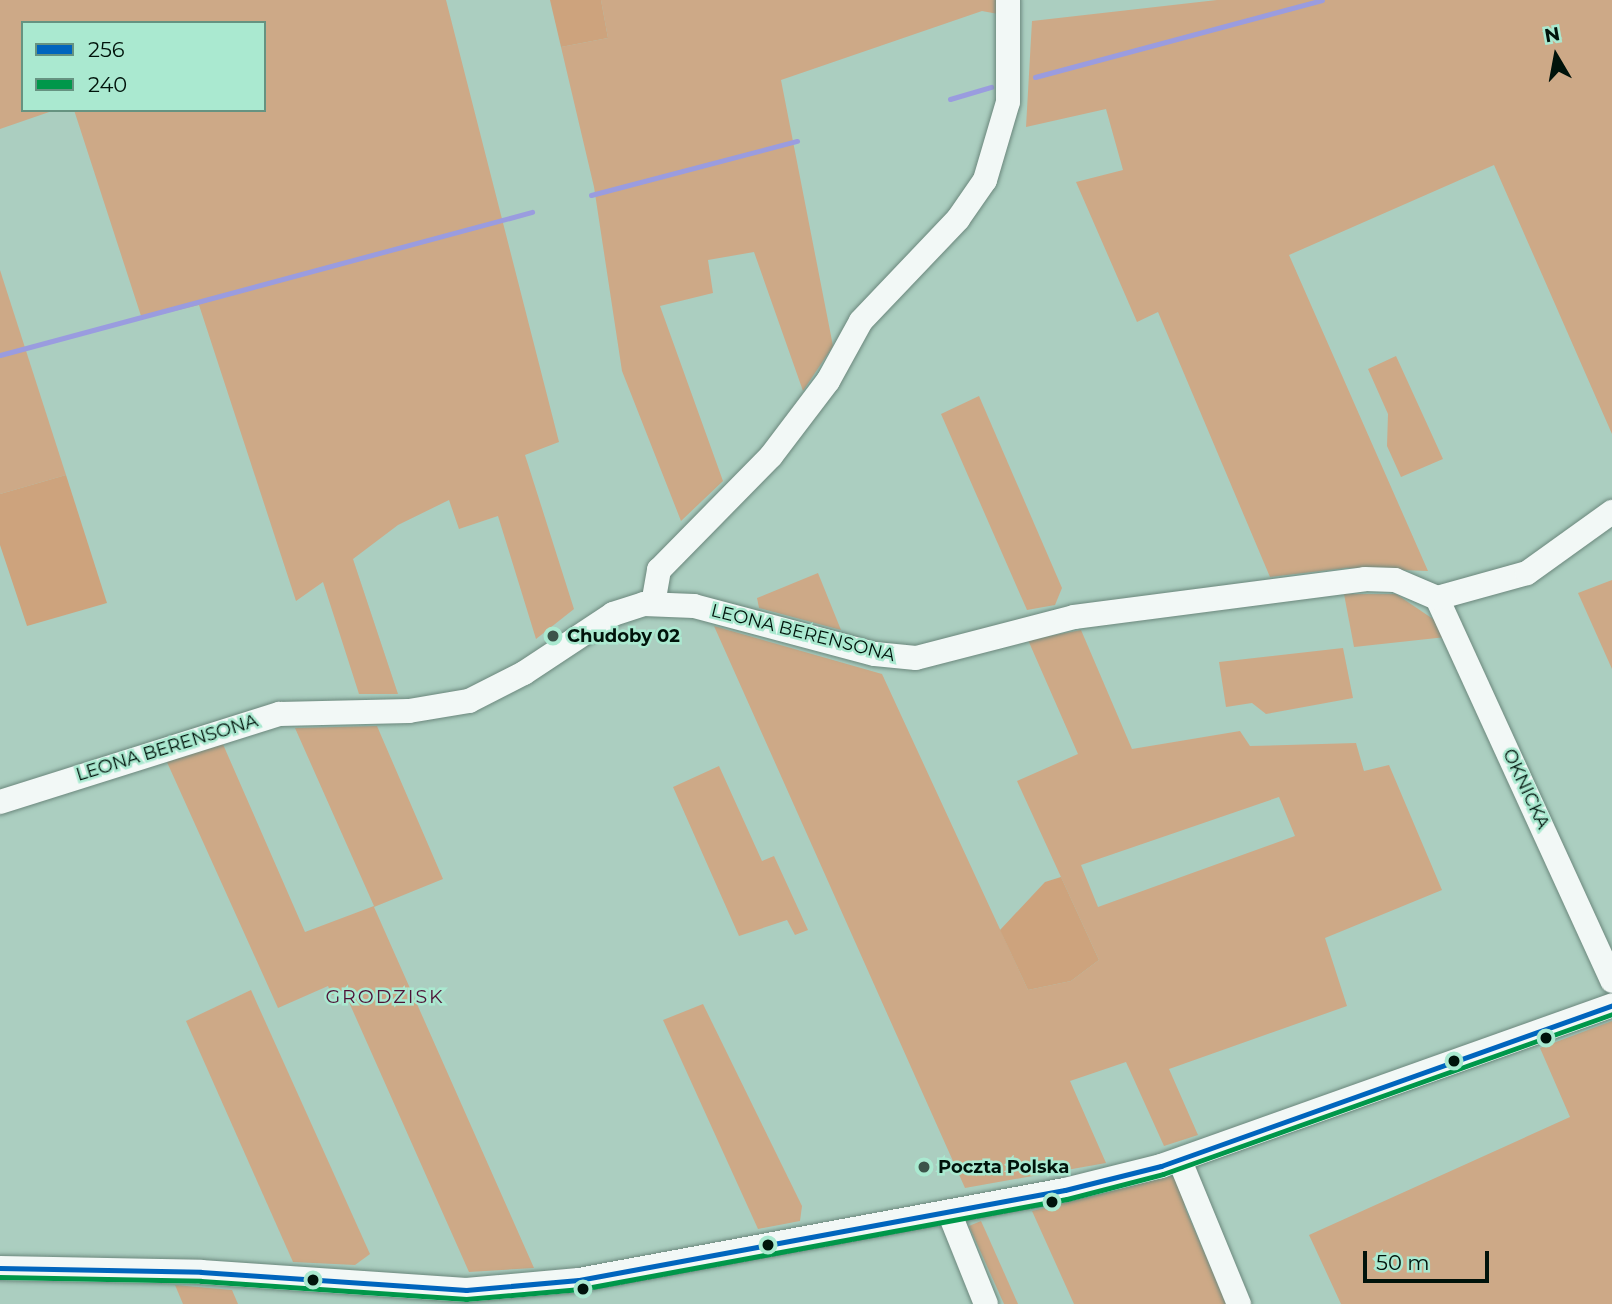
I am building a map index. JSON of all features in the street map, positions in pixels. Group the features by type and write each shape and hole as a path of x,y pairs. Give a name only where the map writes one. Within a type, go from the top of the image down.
{"street":[{"path":"653,604 659,570 771,456 828,381 860,321 958,219 980,189 1001,140 1008,102 1007,0"},
{"path":"1437,598 1527,573 1612,512"},
{"name":"LEONA BERENSONA","path":"0,802 267,717 409,711 469,701 524,673 613,614 653,604 694,606 875,654 916,658 1074,617 1365,579 1395,580 1437,598"},
{"name":"OKNICKA","path":"1437,598 1612,981"},
{"path":"0,1268 201,1272 485,1297 949,1212 1180,1161 1612,1005"},
{"path":"1180,1161 1239,1304"},
{"path":"949,1212 986,1304"}],"shaded area":[{"path":"0,0 446,0 559,442 525,455 574,609 536,639 498,516 459,529 449,500 398,525 353,559 398,694 359,694 323,582 296,601 199,305 142,319 75,112 266,112 266,21 21,21 21,112 49,112 0,129"},
{"path":"550,0 601,0 608,38 561,47"},
{"path":"601,0 997,0 998,14 982,11 781,80 833,346 803,391 754,252 708,260 713,293 660,306 723,481 681,521 622,371 594,187 561,47 608,38"},
{"path":"1217,0 1612,0 1612,434 1494,165 1289,255 1428,571 1347,568 1270,577 1158,312 1137,322 1076,182 1123,170 1106,109 1026,127 1032,21"},
{"path":"0,270 66,475 0,494"},
{"path":"1396,356 1443,459 1401,477 1387,446 1388,414 1368,369"},
{"path":"979,396 1062,588 1055,605 1027,610 941,414"},
{"path":"66,475 107,603 27,626 0,545 0,494"},
{"path":"818,573 841,630 759,608 757,598"},
{"path":"1612,580 1612,669 1578,593"},
{"path":"1344,594 1396,594 1439,623 1446,637 1354,647"},
{"path":"714,626 882,674 1028,990 1071,981 1099,960 1017,781 1078,754 1028,640 1081,630 1132,749 1240,731 1250,746 1356,743 1364,771 1389,765 1442,890 1325,938 1347,1006 1169,1069 1198,1135 1164,1146 1126,1062 1070,1081 1106,1163 965,1188","holes":["1279,797 1295,836 1098,907 1081,865"]},
{"path":"1343,648 1353,698 1266,714 1252,703 1226,707 1219,662"},
{"path":"377,726 443,879 374,907 534,1268 469,1272 344,991 332,995 328,986 278,1008 166,760 222,742 305,932 374,906 295,728"},
{"path":"719,766 762,861 774,856 808,930 795,935 787,920 739,936 673,787"},
{"path":"1061,877 1099,960 1071,981 1028,990 1000,930 1045,882"},
{"path":"251,990 370,1254 355,1265 293,1262 186,1021"},
{"path":"703,1004 802,1206 800,1221 758,1229 663,1020"},
{"path":"1612,1021 1612,1304 1341,1304 1309,1235 1570,1117 1540,1048"},
{"path":"1180,1174 1185,1208 1227,1304 1074,1304 1032,1211"},
{"path":"981,1221 1018,1304 1004,1304 969,1226"},
{"path":"175,1285 232,1290 238,1304 183,1304"}],"waterway":[{"path":"1035,77 1322,0"},
{"path":"950,99 991,87"},
{"path":"591,195 797,141"},
{"path":"0,355 532,212"}],"transit line":[{"name":"256","path":"0,1268 201,1272 466,1290 579,1280 1065,1190 1161,1166 1612,1005"},
{"name":"240","path":"0,1277 201,1281 466,1299 581,1289 1067,1199 1163,1174 1612,1014"}],"place":[{"name":"Chudoby 02","path":"553,636"},
{"name":"Poczta Polska","path":"924,1167"}],"district":[{"name":"GRODZISK","path":"385,997"}]}
